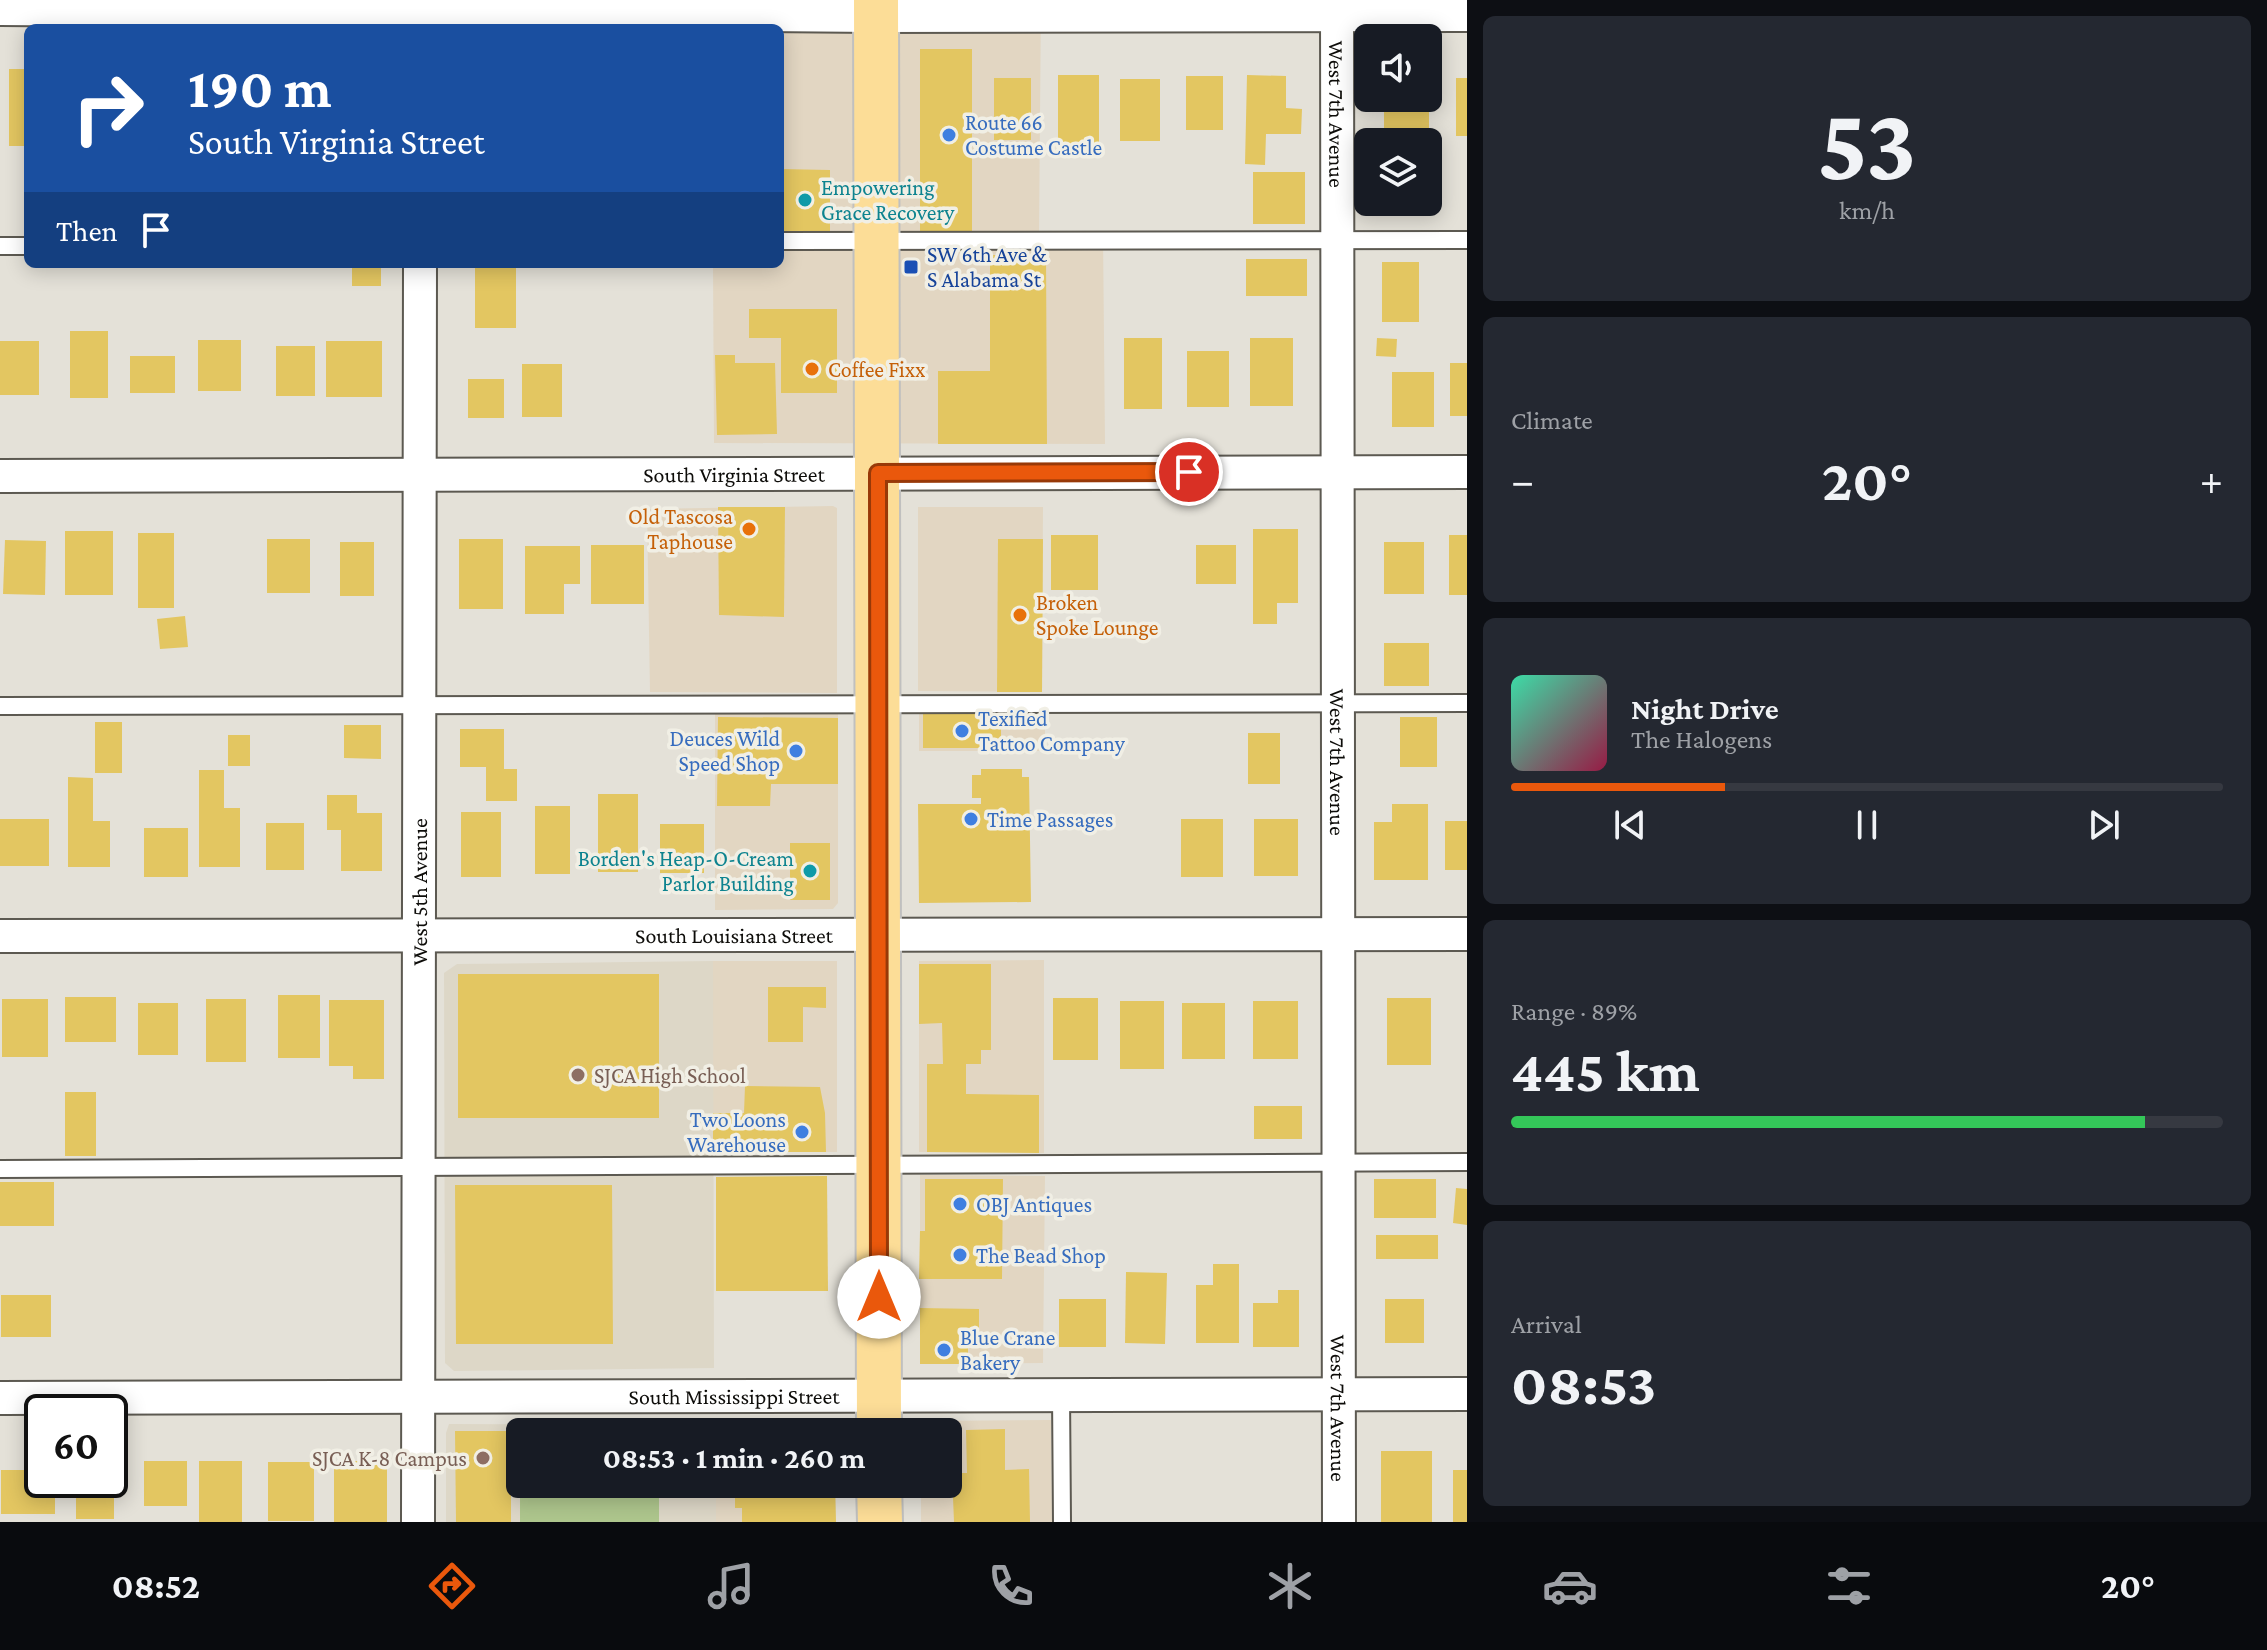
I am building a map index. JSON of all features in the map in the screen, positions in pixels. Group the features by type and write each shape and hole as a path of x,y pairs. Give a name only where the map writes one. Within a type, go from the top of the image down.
{"main road":[{"path":"876,8 879,1414"},
{"path":"879,1498 880,1522"}],"street":[{"path":"0,9 420,14 876,8 1337,7 1467,15"},
{"name":"West 7th Avenue","path":"1337,7 1339,1522"},
{"name":"West 5th Avenue","path":"418,1522 420,268"},
{"name":"South Virginia Street","path":"0,476 1467,472"},
{"name":"South Louisiana Street","path":"0,936 1467,934"},
{"name":"South Mississippi Street","path":"0,1398 418,1396 879,1414 1061,1394 1467,1394"}],"lane":[{"path":"784,241 1467,240"},
{"path":"0,246 24,246"},
{"path":"0,706 1467,703"},
{"path":"0,1169 1467,1162"},
{"path":"1061,1394 1062,1522"}],"shaded area":[{"path":"1041,0 1039,233 1103,234 1105,444 714,443 713,268 784,268 784,28"},
{"path":"918,507 1043,507 1042,692 918,691"},
{"path":"837,508 837,693 650,692 647,509"},
{"path":"919,713 1045,713 1045,751 919,751"},
{"path":"715,714 838,714 838,903 833,909 715,910"},
{"path":"1044,960 1044,1153 919,1152 919,961"},
{"path":"713,961 837,961 837,1152 713,1152"},
{"name":"SJCA High School","path":"713,961 714,1368 454,1371 445,1363 444,973 457,964"},
{"path":"920,1175 1045,1176 1043,1363 920,1364"},
{"path":"1051,1420 1052,1522 921,1522 921,1498 962,1498 962,1421"},
{"name":"SJCA K-8 Campus","path":"449,1424 506,1424 506,1498 716,1498 716,1522 446,1522 446,1433"},
{"path":"716,1498 835,1498 836,1522 716,1522"}],"green space":[{"path":"520,1498 659,1498 659,1522 520,1522"}],"building":[{"path":"920,49 972,49 972,231 920,232"},
{"path":"9,69 24,69 24,146 9,146"},
{"path":"1058,75 1099,75 1099,150 1058,150"},
{"path":"1247,75 1286,76 1286,108 1302,109 1301,134 1266,134 1265,165 1245,164"},
{"path":"1186,76 1223,76 1223,130 1186,130"},
{"path":"994,78 1031,78 1031,140 994,140"},
{"path":"1456,78 1467,78 1467,136 1456,136"},
{"path":"1120,79 1160,79 1160,141 1120,141"},
{"path":"1384,112 1429,112 1429,128 1384,128"},
{"name":"Empowering Grace Recovery","path":"784,169 830,170 830,231 784,231"},
{"path":"1253,172 1305,172 1305,224 1253,224"},
{"path":"990,255 1046,255 1047,444 938,444 938,371 990,371"},
{"path":"1246,259 1307,259 1307,296 1246,296"},
{"path":"1382,262 1419,262 1419,322 1382,322"},
{"path":"352,268 381,268 381,286 352,286"},
{"path":"475,268 516,268 516,328 475,328"},
{"path":"749,309 837,309 837,393 781,393 781,338 749,338"},
{"path":"70,331 108,331 108,398 70,398"},
{"path":"1124,338 1162,338 1162,409 1124,409"},
{"path":"1250,338 1293,338 1293,406 1250,406"},
{"path":"1377,338 1397,339 1396,357 1376,356"},
{"path":"198,340 241,340 241,391 198,391"},
{"path":"0,341 39,341 39,395 0,395"},
{"path":"326,341 382,341 382,397 326,397"},
{"path":"276,346 315,346 315,396 276,396"},
{"path":"1187,351 1229,351 1229,407 1187,407"},
{"path":"715,355 735,355 735,363 775,363 777,434 717,435"},
{"path":"130,356 175,356 175,393 130,393"},
{"path":"1450,363 1467,363 1467,416 1450,416"},
{"path":"522,364 562,364 562,417 522,417"},
{"path":"1392,372 1434,372 1434,427 1392,427"},
{"path":"468,379 504,379 504,418 468,418"},
{"path":"718,507 785,507 784,617 719,615"},
{"path":"1253,529 1298,529 1298,603 1277,603 1277,624 1253,624"},
{"path":"65,531 113,531 113,595 65,595"},
{"path":"138,533 174,533 174,608 138,608"},
{"path":"1051,535 1098,535 1098,590 1051,590"},
{"path":"1449,535 1467,535 1467,595 1449,595"},
{"path":"267,539 310,539 310,593 267,593"},
{"path":"459,539 503,539 503,609 459,609"},
{"name":"Broken Spoke Lounge","path":"998,539 1043,539 1042,692 997,692"},
{"path":"5,540 46,541 45,595 3,594"},
{"path":"340,542 374,542 374,596 340,596"},
{"path":"1384,542 1424,542 1424,594 1384,594"},
{"path":"591,545 644,545 644,604 591,604"},
{"path":"1196,545 1236,545 1236,584 1196,584"},
{"path":"525,546 580,546 580,584 564,584 564,614 525,614"},
{"path":"185,616 188,647 160,649 157,619"},
{"path":"1384,643 1429,643 1429,686 1384,686"},
{"path":"923,714 1001,714 1001,748 923,748"},
{"path":"718,717 838,718 838,784 771,784 770,806 717,806"},
{"path":"1400,717 1437,717 1437,767 1400,767"},
{"path":"95,722 122,722 122,773 95,773"},
{"path":"344,725 381,725 381,759 344,758"},
{"path":"460,729 504,729 504,769 517,769 517,801 486,801 486,767 460,767"},
{"path":"1248,733 1280,733 1280,784 1248,784"},
{"path":"228,735 250,735 250,766 228,766"},
{"path":"981,769 1022,769 1022,777 1029,777 1031,902 919,903 918,804 981,804 981,798 972,798 972,775 981,775"},
{"path":"199,770 224,770 224,808 240,808 240,867 199,867"},
{"path":"68,777 93,778 93,821 110,821 110,867 68,867"},
{"path":"598,794 638,794 638,872 598,872"},
{"path":"327,795 357,795 357,813 382,813 382,871 341,871 341,830 327,830"},
{"path":"1392,804 1428,804 1428,880 1374,880 1374,822 1392,822"},
{"path":"535,806 570,806 570,874 535,874"},
{"path":"461,812 501,812 501,877 461,877"},
{"path":"0,819 49,819 49,866 0,866"},
{"path":"1181,819 1223,819 1223,877 1181,877"},
{"path":"1254,819 1298,819 1298,876 1254,876"},
{"path":"1445,821 1467,821 1467,870 1445,870"},
{"path":"266,823 304,823 304,870 266,870"},
{"path":"660,824 704,824 704,873 660,873"},
{"path":"144,828 188,828 188,877 144,877"},
{"name":"Borden's Heap-O-Cream Parlor Building","path":"790,843 830,843 830,900 790,900"},
{"path":"919,964 991,964 991,1050 981,1050 981,1064 966,1064 966,1094 1039,1095 1039,1153 927,1152 927,1064 943,1064 942,1023 919,1024"},
{"path":"458,974 659,974 659,1118 458,1118"},
{"path":"768,987 826,987 826,1008 803,1007 803,1042 768,1042"},
{"path":"278,995 320,995 320,1058 278,1058"},
{"path":"65,997 116,997 116,1042 65,1042"},
{"path":"1053,998 1098,998 1098,1060 1053,1060"},
{"path":"1387,998 1431,998 1431,1065 1387,1065"},
{"path":"2,999 48,999 48,1057 2,1057"},
{"path":"206,999 246,999 246,1062 206,1062"},
{"path":"329,1000 384,1000 384,1079 353,1079 353,1066 329,1066"},
{"path":"1120,1001 1164,1001 1164,1069 1120,1069"},
{"path":"1253,1001 1298,1001 1298,1059 1253,1059"},
{"path":"138,1003 178,1003 178,1055 138,1055"},
{"path":"1182,1003 1225,1003 1225,1059 1182,1059"},
{"path":"745,1086 820,1087 825,1113 826,1152 713,1152 713,1113 744,1113"},
{"path":"65,1092 96,1092 96,1156 65,1156"},
{"path":"1254,1106 1302,1106 1302,1139 1254,1139"},
{"path":"827,1176 828,1291 716,1291 716,1177"},
{"path":"925,1179 1003,1179 1002,1279 919,1279 920,1231 925,1231"},
{"path":"1374,1179 1436,1179 1436,1218 1374,1218"},
{"path":"0,1182 54,1182 54,1226 0,1226"},
{"path":"455,1185 612,1185 613,1344 456,1344"},
{"path":"1456,1188 1467,1189 1467,1225 1453,1223"},
{"path":"1376,1235 1438,1235 1438,1259 1376,1259"},
{"path":"1213,1264 1239,1264 1239,1343 1196,1343 1196,1285 1213,1285"},
{"path":"1126,1272 1167,1273 1165,1344 1125,1343"},
{"path":"1278,1290 1299,1290 1299,1347 1253,1347 1253,1303 1278,1303"},
{"path":"1,1295 51,1295 51,1337 1,1337"},
{"path":"1059,1299 1106,1299 1106,1347 1059,1347"},
{"path":"1385,1299 1424,1299 1424,1343 1385,1343"},
{"path":"920,1308 979,1309 979,1336 968,1336 968,1364 920,1364"},
{"path":"1005,1429 1005,1470 1029,1469 1030,1522 954,1522 953,1498 962,1498 962,1473 967,1473 966,1430"},
{"path":"455,1431 506,1431 506,1498 511,1498 511,1522 456,1522"},
{"path":"1381,1451 1432,1451 1432,1522 1381,1522"},
{"path":"144,1461 187,1461 187,1506 144,1506"},
{"path":"199,1461 242,1461 242,1522 199,1522"},
{"path":"334,1461 387,1461 387,1522 334,1522"},
{"path":"268,1462 314,1462 314,1521 268,1521"},
{"path":"1,1470 24,1470 24,1498 55,1498 55,1514 1,1514"},
{"path":"1453,1470 1467,1470 1467,1522 1453,1522"},
{"path":"76,1498 114,1498 114,1519 76,1519"},
{"path":"735,1498 835,1498 836,1522 742,1522 742,1508 735,1508"}],"place":[{"name":"Route 66 Costume Castle","path":"949,135"},
{"name":"Empowering Grace Recovery","path":"805,200"},
{"name":"SW 6th Ave & S Alabama St","path":"911,267"},
{"name":"Coffee Fixx","path":"812,369"},
{"name":"Old Tascosa Taphouse","path":"749,529"},
{"name":"Broken Spoke Lounge","path":"1020,615"},
{"name":"Texified Tattoo Company","path":"962,731"},
{"name":"Deuces Wild Speed Shop","path":"796,751"},
{"name":"Time Passages","path":"971,819"},
{"name":"Borden's Heap-O-Cream Parlor Building","path":"810,871"},
{"name":"SJCA High School","path":"578,1075"},
{"name":"Two Loons Warehouse","path":"802,1132"},
{"name":"OBJ Antiques","path":"960,1204"},
{"name":"The Bead Shop","path":"960,1255"},
{"name":"Blue Crane Bakery","path":"944,1350"},
{"name":"SJCA K-8 Campus","path":"483,1458"}],"route":[{"path":"879,1297 878,473 1189,472"}]}
